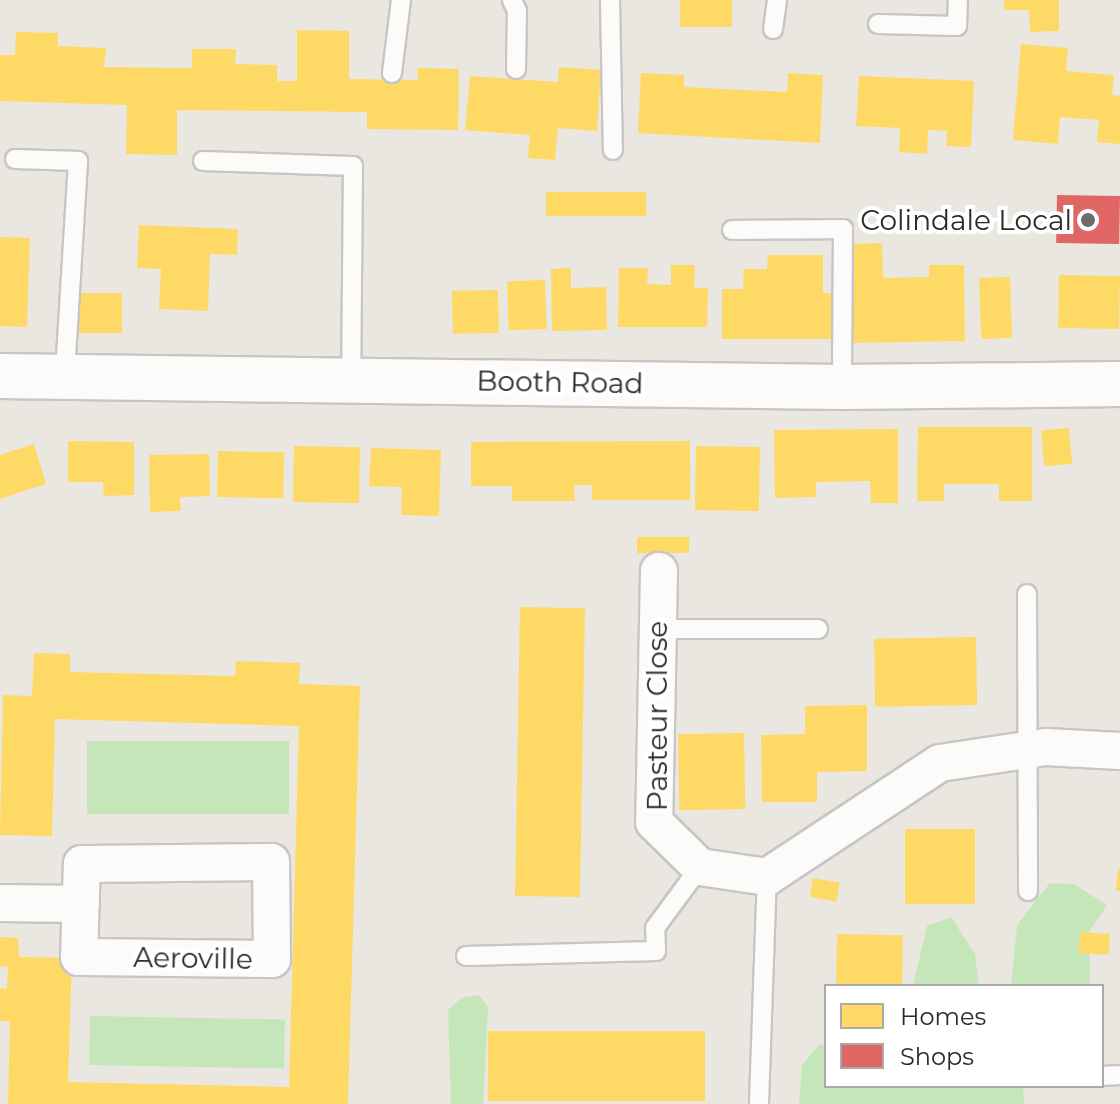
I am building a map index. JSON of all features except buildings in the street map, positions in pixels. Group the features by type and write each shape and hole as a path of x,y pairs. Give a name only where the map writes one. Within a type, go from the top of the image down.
{"street":[{"name":"Booth Road","path":"0,376 842,387 1120,384"},
{"name":"Pasteur Close","path":"659,571 654,822 700,867"},
{"path":"700,867 767,877 940,763 1028,750 1120,751"},
{"name":"Aeroville","path":"271,862 272,959 79,957 81,904 82,864 271,862"},
{"path":"0,903 81,904"}],"lane":[{"path":"392,73 401,0"},
{"path":"512,0 517,11 516,69"},
{"path":"610,0 613,150"},
{"path":"773,29 777,0"},
{"path":"878,24 957,26 958,0"},
{"path":"15,159 78,161 65,375"},
{"path":"203,161 353,166 351,380"},
{"path":"732,230 843,229 842,387"},
{"path":"1027,594 1028,891"},
{"path":"658,629 818,629"},
{"path":"466,956 656,951 655,928 700,867"},
{"path":"759,1102 767,877"}],"green space":[{"path":"87,741 289,741 289,814 87,814"},
{"path":"1050,883 1074,884 1107,905 1089,932 1090,984 1011,984 1017,925"},
{"path":"951,917 975,954 979,984 913,984 927,926"},
{"path":"479,995 488,1007 483,1104 451,1104 448,1010 461,998"},
{"path":"90,1016 285,1019 284,1068 89,1065"},
{"path":"820,1044 824,1046 824,1088 1023,1088 1024,1104 799,1104 802,1065"}],"place":[{"name":"Colindale Local","path":"1088,220"}]}
